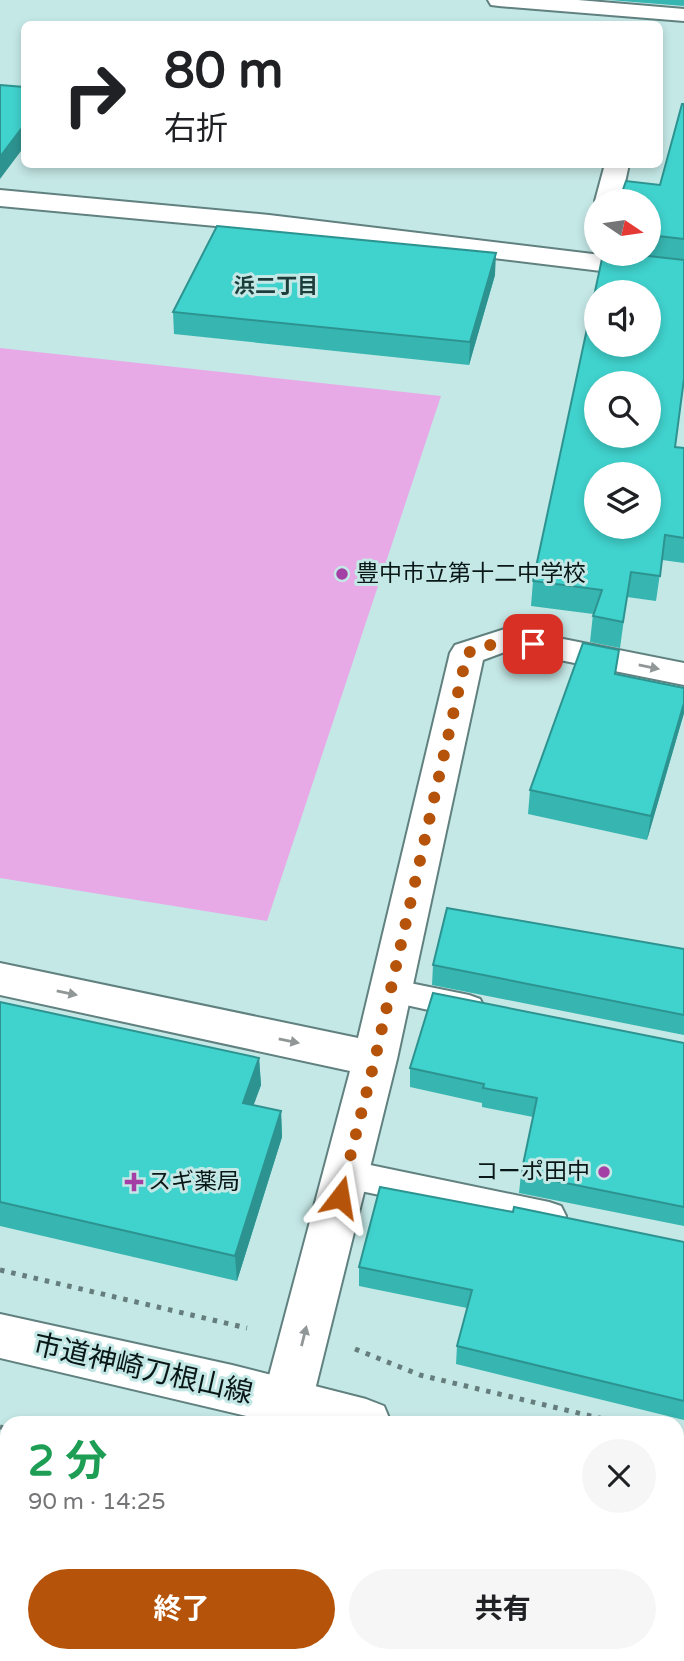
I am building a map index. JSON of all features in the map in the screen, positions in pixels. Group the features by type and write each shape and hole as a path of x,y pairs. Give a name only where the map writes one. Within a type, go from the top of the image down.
{"street":[{"path":"499,0 684,15"},
{"path":"611,189 616,168"},
{"path":"0,198 584,254"},
{"path":"649,266 684,273"},
{"path":"288,1413 375,1059 467,653 508,639 684,674"},
{"path":"0,979 375,1059"},
{"name":"市道神崎刀根山線","path":"0,1336 288,1413 311,1416"}],"lane":[{"path":"390,991 497,1012"},
{"path":"346,1174 576,1222"}],"path":[{"path":"0,1270 247,1328"},
{"path":"347,1346 419,1375 591,1416"}],"shaded area":[{"path":"0,348 441,396 267,921 0,878"}],"building":[{"path":"0,85 21,87 21,129 0,157"},
{"path":"684,104 684,239 662,236 662,189 623,189 626,181 660,185"},
{"path":"217,226 496,253 470,342 173,312"},
{"path":"662,258 684,260 684,379 675,447 684,448 684,538 665,535 660,576 631,572 623,622 593,616 602,590 533,581 584,343 584,357 661,357 661,280 597,280 600,266 662,266"},
{"path":"583,643 619,650 615,674 684,688 684,703 651,816 530,790"},
{"path":"447,908 684,949 684,1015 433,965"},
{"path":"433,993 684,1043 684,1207 521,1174 537,1098 483,1088 484,1084 410,1068"},
{"name":"スギ薬局","path":"0,1002 259,1058 243,1103 281,1111 235,1256 0,1202"},
{"path":"380,1187 513,1212 514,1207 684,1242 684,1401 457,1346 472,1290 359,1267"}],"place":[{"name":"豊中市立第十二中学校","path":"342,574"},
{"name":"コーポ田中","path":"604,1172"},
{"name":"スギ薬局","path":"134,1182"}],"district":[{"name":"浜二丁目","path":"276,286"}],"route":[{"path":"340,1197 375,1059 467,653 508,639 533,644"}]}
